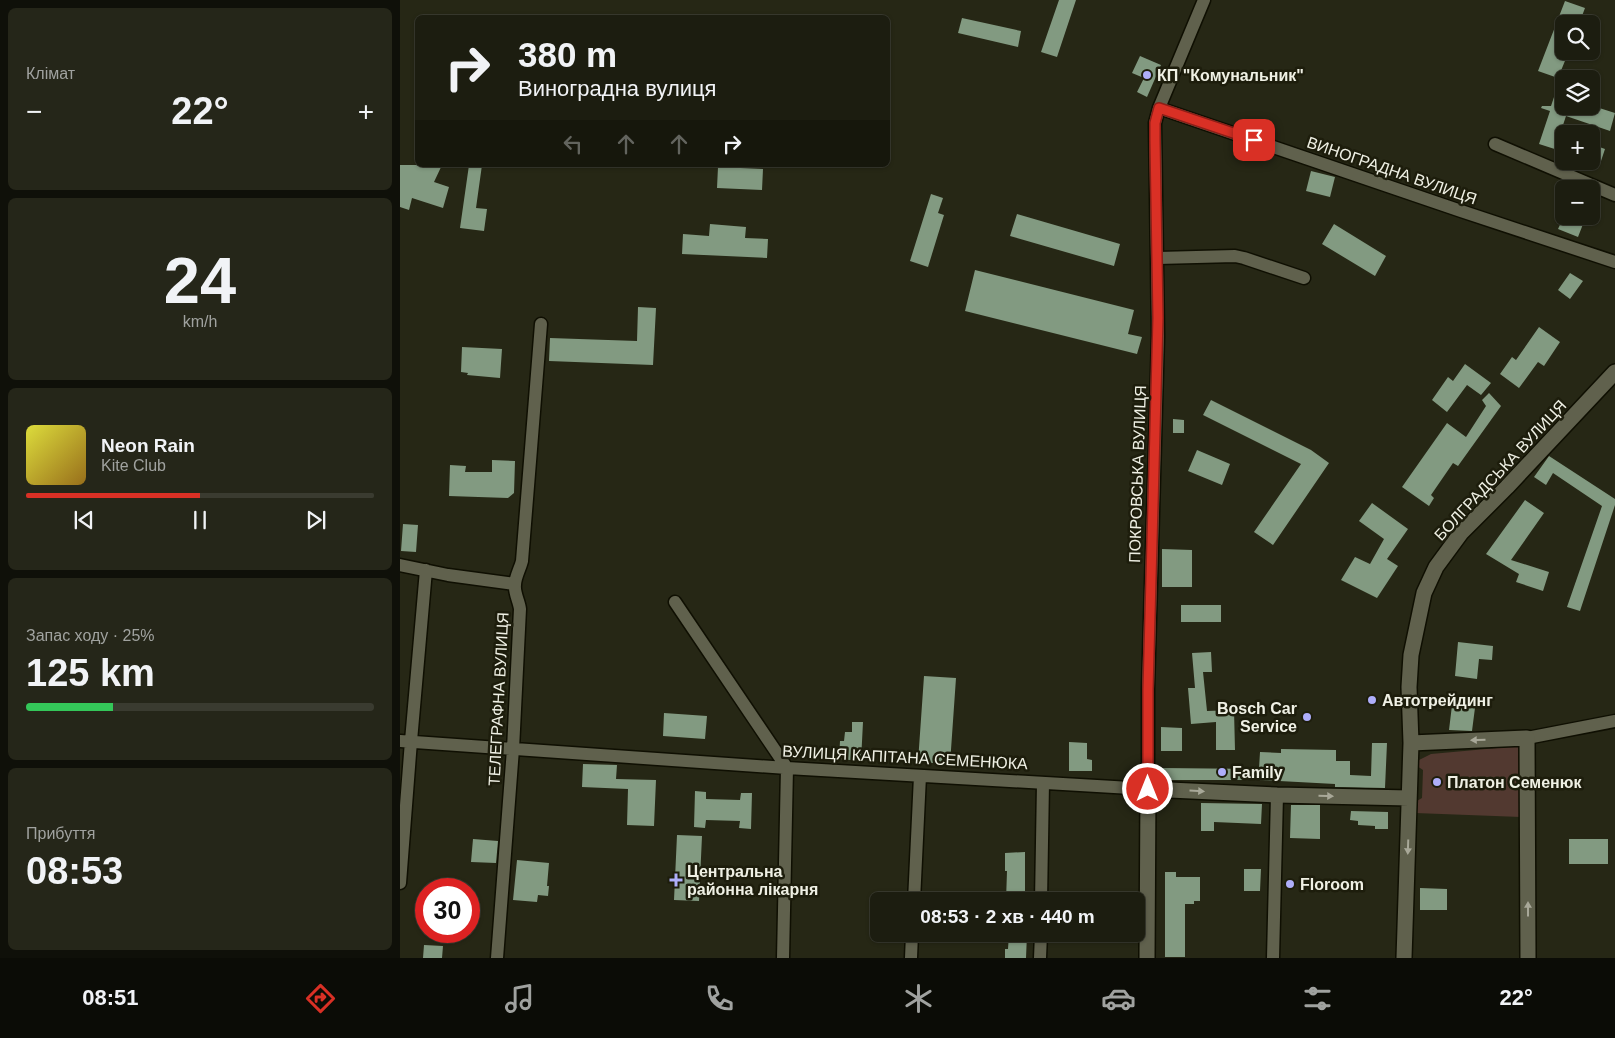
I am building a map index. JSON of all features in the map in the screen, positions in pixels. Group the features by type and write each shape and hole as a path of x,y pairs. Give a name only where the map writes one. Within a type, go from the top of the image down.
{"main road":[{"name":"БОЛГРАДСЬКА ВУЛИЦЯ","path":"1404,958 1411,742 1409,686 1411,655 1424,592 1436,567 1461,534 1615,372"},
{"path":"1411,742 1527,738 1528,958"},
{"name":"ВУЛИЦЯ КАПІТАНА СЕМЕНЮКА","path":"1148,789 1278,795 1409,798"},
{"name":"ПОКРОВСЬКА ВУЛИЦЯ","path":"1147,958 1148,789"}],"street":[{"name":"ПОКРОВСЬКА ВУЛИЦЯ","path":"1148,789 1148,690 1158,336 1155,123 1159,108 1204,0"},
{"name":"ВИНОГРАДНА ВУЛИЦЯ","path":"1159,108 1615,262"},
{"path":"1496,144 1615,195"},
{"path":"1158,258 1235,256 1304,278"},
{"name":"ТЕЛЕГРАФНА ВУЛИЦЯ","path":"497,958 513,749 520,609 520,601 515,584 522,561 541,324"},
{"path":"400,565 448,575 515,584"},
{"path":"400,884 405,741 426,570"},
{"path":"676,602 787,768 783,958"},
{"path":"1527,738 1615,721"},
{"name":"ВУЛИЦЯ КАПІТАНА СЕМЕНЮКА","path":"405,741 787,768 1148,789"},
{"path":"914,892 920,776"},
{"path":"1041,892 1043,783"},
{"path":"1273,958 1278,795"},
{"path":"911,958 912,942"},
{"path":"1040,958 1041,942"}],"shaded area":[{"path":"1519,746 1521,817 1415,813 1415,802 1422,798 1423,770 1417,766 1419,760 1431,754"}],"building":[{"path":"1059,0 1076,0 1057,57 1041,52"},
{"path":"1565,1 1585,8 1582,15 1560,15"},
{"path":"962,18 1021,31 1018,47 958,33"},
{"path":"1555,27 1555,60 1565,60 1561,70 1555,70 1555,77 1538,71"},
{"name":"КП \"Комунальник\"","path":"1140,56 1161,65 1147,97 1137,92 1144,78 1132,73"},
{"path":"1555,94 1555,115 1600,115 1600,108 1615,113 1610,131 1600,128 1600,125 1592,125 1566,116 1563,125 1555,125 1555,149 1539,144 1550,111 1541,108 1542,106 1551,106"},
{"path":"1600,147 1605,149 1600,164"},
{"path":"400,165 441,167 434,182 449,187 443,208 412,198 409,210 400,207"},
{"path":"469,167 482,167 476,208 487,209 484,231 460,228"},
{"path":"718,167 763,169 762,190 717,188"},
{"path":"1311,171 1335,177 1330,197 1306,191"},
{"path":"931,194 943,198 938,213 944,215 928,267 910,261"},
{"path":"1017,214 1120,244 1114,266 1010,236"},
{"path":"710,224 746,227 745,238 768,239 767,258 682,254 683,234 709,236"},
{"path":"1334,224 1386,256 1375,276 1322,244"},
{"path":"1560,225 1583,225 1578,237 1558,229"},
{"path":"975,270 1134,310 1128,334 1142,337 1137,354 965,311"},
{"path":"1570,273 1583,281 1570,299 1558,290"},
{"path":"638,307 656,308 653,365 549,361 550,338 637,341"},
{"path":"1539,327 1560,342 1544,366 1538,362 1519,388 1500,374 1512,357 1516,360"},
{"path":"462,347 502,349 500,378 467,375 468,373 461,372"},
{"path":"1465,364 1491,383 1481,395 1467,385 1447,412 1432,400 1448,377 1453,381"},
{"path":"1489,393 1501,406 1458,466 1453,463 1431,495 1434,498 1429,506 1402,487 1447,423 1466,437 1486,406 1482,400"},
{"path":"1211,400 1311,450 1329,463 1273,545 1254,532 1301,464 1203,415"},
{"path":"1173,419 1184,420 1184,433 1173,433"},
{"path":"1197,450 1230,464 1222,485 1188,471"},
{"path":"1549,456 1615,499 1615,505 1580,611 1567,607 1602,506 1553,473 1546,485 1534,477"},
{"path":"492,460 515,461 514,493 508,498 449,496 450,465 466,466 465,472 492,472"},
{"path":"1525,500 1544,513 1511,560 1549,572 1543,591 1516,582 1519,574 1486,554"},
{"path":"1372,503 1408,529 1387,559 1398,566 1377,598 1341,580 1355,557 1370,564 1384,539 1359,521"},
{"path":"403,524 418,525 416,552 401,551"},
{"path":"1162,549 1192,550 1192,587 1162,587"},
{"path":"1181,605 1221,605 1221,622 1181,622"},
{"path":"1458,642 1493,646 1492,660 1479,659 1477,679 1455,676"},
{"path":"1211,652 1212,672 1203,672 1207,711 1234,710 1235,750 1216,750 1216,722 1191,724 1188,688 1195,688 1192,653"},
{"path":"924,676 956,678 950,764 918,762"},
{"path":"1453,697 1476,700 1472,731 1449,730"},
{"path":"664,713 707,716 705,739 663,736"},
{"path":"852,722 863,722 861,761 839,759 840,741 844,741 845,732 852,732"},
{"path":"1161,727 1182,728 1182,751 1161,751"},
{"path":"1069,742 1087,743 1087,759 1092,760 1092,771 1069,771"},
{"path":"1372,743 1387,743 1385,788 1335,787 1335,784 1259,780 1161,780 1161,768 1259,769 1260,752 1281,753 1281,749 1336,750 1336,761 1350,761 1350,775 1371,776"},
{"path":"583,764 617,765 616,779 656,780 654,826 627,825 628,789 582,787"},
{"path":"695,791 706,792 706,799 740,800 741,793 752,793 751,829 739,828 740,821 706,820 705,828 694,827"},
{"path":"1201,803 1262,804 1261,824 1214,822 1214,831 1201,831"},
{"path":"1291,805 1320,805 1320,839 1290,838"},
{"path":"1351,811 1388,812 1388,829 1375,829 1375,826 1358,825 1358,821 1350,820"},
{"path":"677,835 702,836 699,901 674,900"},
{"path":"473,839 498,841 496,863 471,862"},
{"path":"1569,839 1608,839 1608,864 1569,864"},
{"path":"1025,852 1025,892 1006,892 1005,853"},
{"path":"517,860 549,863 548,896 538,895 537,902 513,900"},
{"path":"1244,869 1261,869 1260,891 1244,891"},
{"path":"1165,872 1176,872 1176,877 1200,877 1200,901 1194,901 1194,904 1185,904 1185,957 1165,957"},
{"path":"1420,888 1447,889 1447,910 1420,910"},
{"path":"1008,942 1027,942 1026,958 1005,958 1005,949 1008,949"},
{"path":"424,945 443,946 442,958 423,958"}],"place":[{"name":"КП \"Комунальник\"","path":"1147,75"},
{"name":"Автотрейдинг","path":"1372,700"},
{"name":"Bosch Car Service","path":"1307,717"},
{"name":"Family","path":"1222,772"},
{"name":"Платон Семенюк","path":"1437,782"},
{"name":"Центральна районна лікарня","path":"676,880"},
{"name":"Floroom","path":"1290,884"}],"route":[{"path":"1148,789 1148,690 1158,318 1155,123 1159,108 1254,140"}]}
